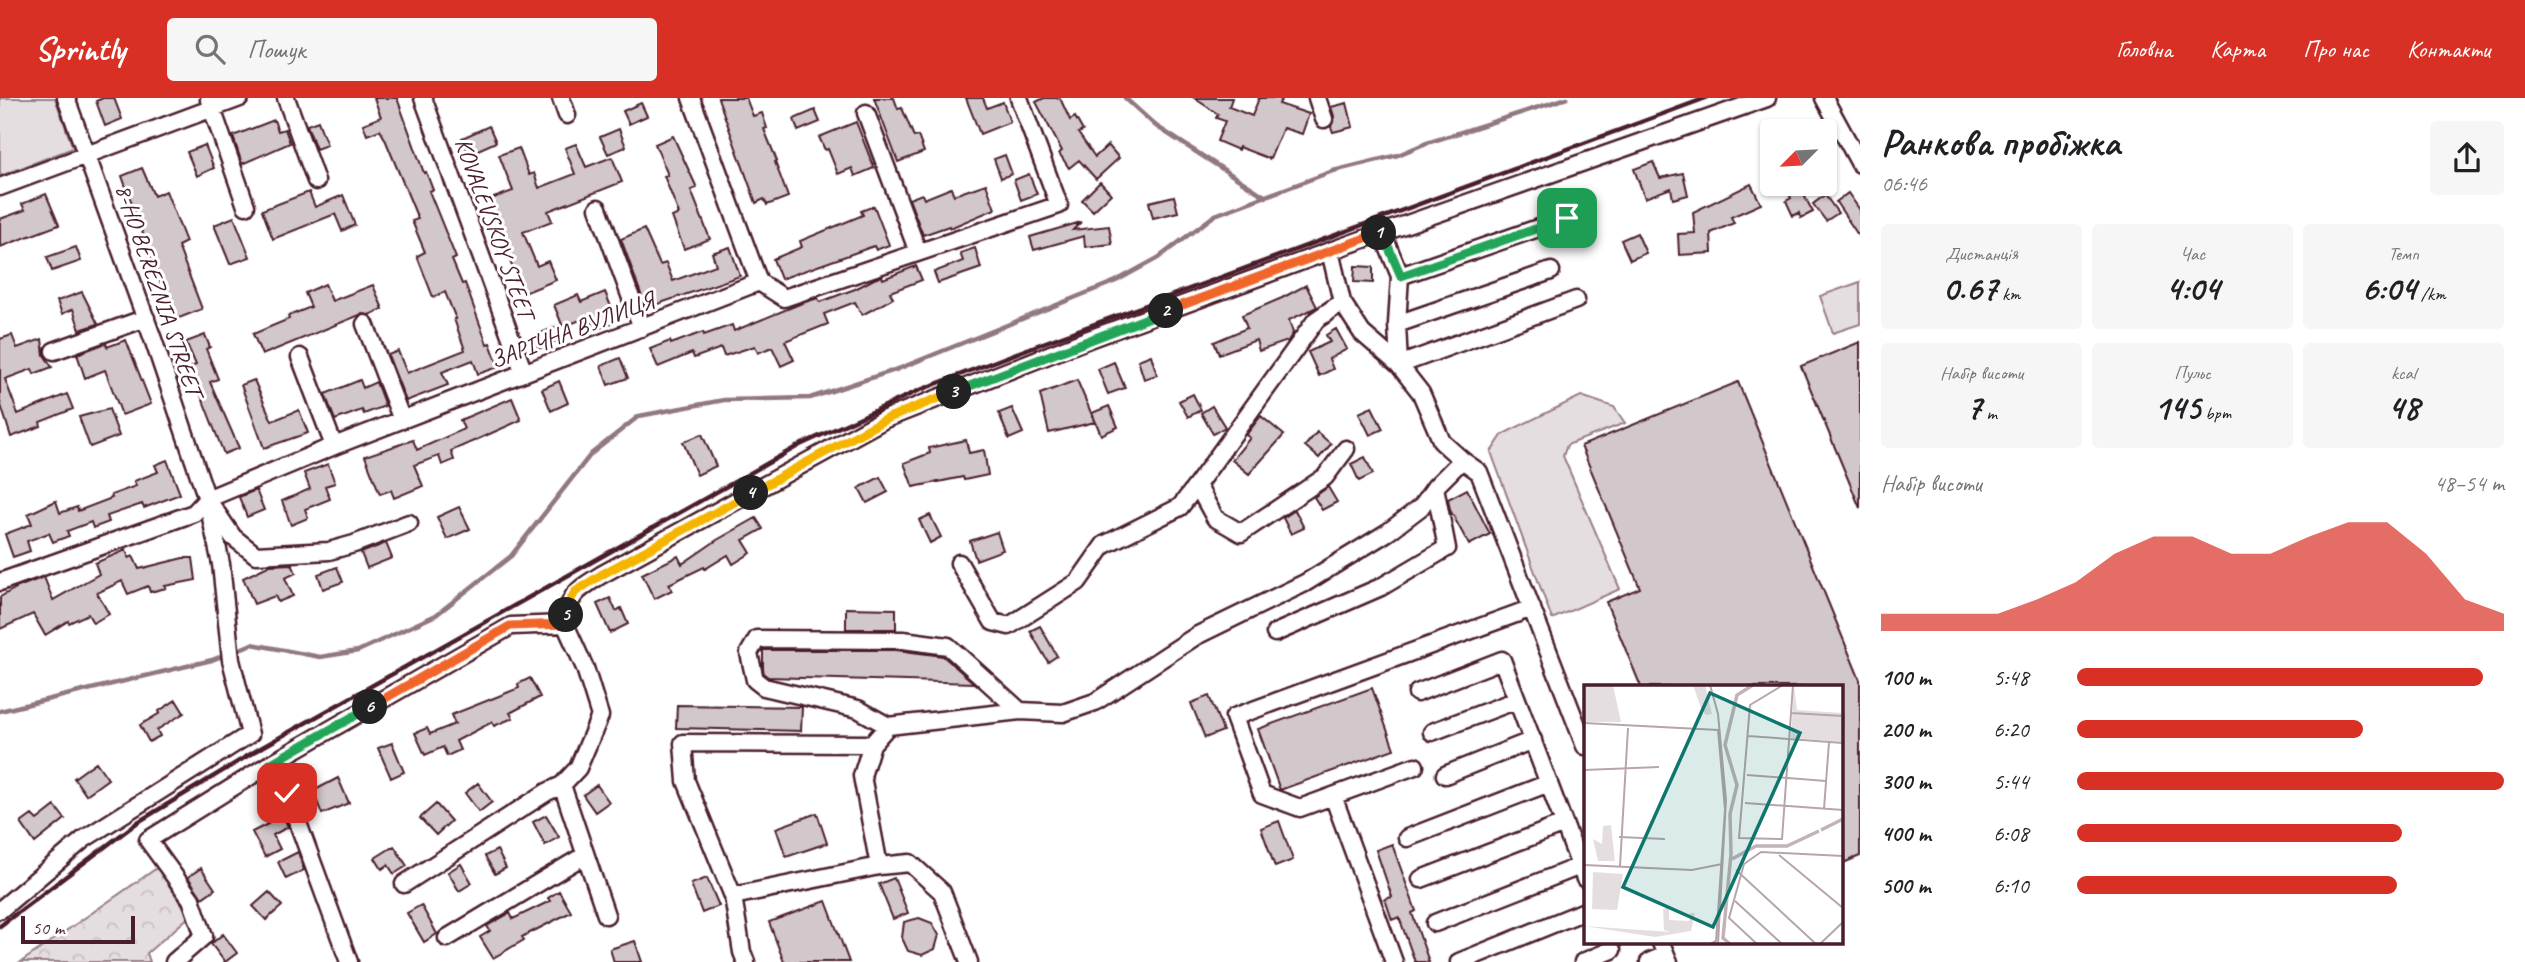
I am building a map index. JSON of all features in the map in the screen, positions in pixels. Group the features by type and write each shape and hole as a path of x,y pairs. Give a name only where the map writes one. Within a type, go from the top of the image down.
{"street":[{"name":"8-HO BEREZNIA STREET","path":"66,98 146,318 207,499"},
{"path":"0,187 86,155 210,103 240,98"},
{"path":"286,98 316,181"},
{"name":"KOVALEVSKOY STEET","path":"423,98 524,373"},
{"path":"561,98 568,115"},
{"path":"691,98 759,282 784,298 1059,205 1019,98"},
{"path":"1317,98 1324,119"},
{"path":"404,884 562,785 578,768 600,716 585,668 565,624 568,605 575,592 601,575 886,419 1089,339 1382,232 1767,98"},
{"path":"1824,98 1860,164"},
{"path":"210,103 246,206"},
{"path":"866,113 918,252"},
{"path":"598,208 642,328"},
{"path":"1401,276 1567,218"},
{"path":"1382,232 1401,276 1397,324 1399,365"},
{"path":"1330,251 1342,302 1362,333 1399,365 1421,393 1443,442 1479,472 1584,743"},
{"path":"1397,324 1551,271"},
{"name":"ЗАРІЧНА ВУЛИЦЯ","path":"0,582 194,513 207,499 334,446 759,282"},
{"path":"1399,365 1576,300"},
{"path":"958,563 993,622 1009,626 1078,582 1104,545 1180,507 1315,320 1342,302"},
{"path":"54,351 146,318"},
{"path":"365,324 401,420"},
{"path":"300,358 334,446"},
{"path":"1197,485 1214,518 1241,533 1325,477 1346,449"},
{"path":"1020,711 948,646 903,640 757,639 748,653 755,680 764,687 858,709 888,726 1020,711 1063,713 1095,702 1196,636 1305,583 1388,532 1421,507 1435,487 1462,460"},
{"path":"1275,633 1381,587 1447,548 1435,487"},
{"path":"207,499 233,537 256,555 329,551 409,523"},
{"path":"0,910 84,839 250,734 231,660 221,564 207,499"},
{"path":"1415,766 1300,808 1262,794 1234,717 1532,608"},
{"path":"174,962 204,936 191,899 148,840 270,764 510,626 565,624"},
{"path":"1417,693 1502,660 1583,873 1436,923"},
{"path":"1432,732 1517,700"},
{"path":"879,866 862,776 872,744 888,726"},
{"path":"1445,775 1533,740"},
{"path":"746,962 733,896 686,781 682,743 872,744"},
{"path":"270,764 287,793 349,962"},
{"path":"1407,838 1549,783"},
{"path":"562,785 606,915"},
{"path":"1333,796 1394,962"},
{"path":"1421,879 1564,824"},
{"path":"447,938 585,855"},
{"path":"733,896 879,866 910,863 942,892 969,962"},
{"path":"1459,962 1584,911"},
{"path":"1583,962 1613,952"},
{"path":"1649,962 1665,953"}],"green space":[{"path":"0,98 55,98 73,148 0,176"},
{"path":"1860,282 1860,324 1833,333 1820,296"},
{"path":"1581,396 1614,407 1625,423 1567,445 1563,456 1620,589 1552,619 1491,452 1503,434"},
{"path":"157,868 190,916 147,953 150,962 21,962"}],"building":[{"path":"114,98 122,119 105,126 96,101"},
{"path":"374,98 397,98 424,173 426,172 433,190 429,191 456,258 452,260 462,284 465,283 487,344 490,343 499,367 478,374 473,360 442,372 448,385 406,401 388,355 398,351 407,373 465,350 445,292 433,297 417,256 425,252 412,221 418,219 385,139 380,130 367,135 363,124 381,117"},
{"path":"718,98 746,98 753,116 762,113 767,128 764,129 788,197 767,205 764,199 756,203"},
{"path":"874,98 894,98 898,109 902,108 914,137 918,136 924,152 898,162"},
{"path":"966,98 983,98 987,108 1003,102 1010,122 980,134"},
{"path":"1044,98 1060,98 1070,120 1075,117 1083,131 1078,133 1095,157 1108,145 1119,158 1096,179 1079,160 1069,168 1059,153 1062,151 1036,102"},
{"path":"1194,98 1232,98 1229,107 1252,116 1259,98 1282,98 1279,104 1309,114 1302,134 1283,128 1270,159 1217,141 1225,121 1216,118 1218,114"},
{"path":"641,103 647,116 629,124 623,111"},
{"path":"1347,103 1353,127 1333,132 1331,127 1334,116 1331,107"},
{"path":"815,110 820,122 798,131 794,119"},
{"path":"274,120 278,131 285,129 290,143 242,164 233,136"},
{"path":"318,121 327,145 316,149 307,125"},
{"path":"856,122 874,168 855,176 852,168 838,174 828,149 825,150 819,137"},
{"path":"489,126 496,142 469,154 462,138"},
{"path":"619,129 626,147 608,154 600,137"},
{"path":"673,136 697,188 691,190 710,239 684,249 672,217 679,214 664,176 668,175 655,144"},
{"path":"576,144 586,167 612,157 622,182 548,211 552,221 523,232 537,266 548,261 556,280 522,294 488,200 513,191 499,155 519,148 529,175 534,173 539,188 575,174 565,148"},
{"path":"205,145 214,168 197,176 187,152"},
{"path":"1005,155 1012,174 1001,178 994,159"},
{"path":"1653,162 1660,178 1683,173 1688,195 1673,199 1671,188 1645,198 1634,169"},
{"path":"142,168 154,196 166,191 186,242 178,246 202,309 174,320 122,176"},
{"path":"1029,174 1037,194 1021,200 1014,180"},
{"path":"1100,182 1111,194 1093,211 1082,200"},
{"path":"986,184 995,209 950,228 949,226 923,235 909,199 922,194 924,199 951,188 954,195"},
{"path":"1751,184 1761,204 1731,217 1734,223 1711,233 1712,253 1679,255 1678,234 1695,233 1693,212"},
{"path":"309,192 315,207 343,195 355,225 342,231 335,214 273,239 262,210"},
{"path":"1848,193 1860,210 1860,238 1836,202"},
{"path":"46,194 59,225 0,247 0,219 25,210 22,204"},
{"path":"1174,196 1178,212 1153,218 1149,202"},
{"path":"1790,196 1804,196 1813,212 1801,218 1799,213 1793,216 1786,201"},
{"path":"1826,196 1838,213 1826,221 1813,204"},
{"path":"874,206 889,245 876,250 874,246 781,279 773,259 802,247 800,241 863,215 861,211"},
{"path":"234,217 250,257 230,264 214,225"},
{"path":"1081,222 1073,230 1109,226 1112,244 1085,247 1084,236 1034,250 1030,237"},
{"path":"644,229 660,265 666,263 673,281 716,265 712,253 730,247 740,276 646,308 621,239"},
{"path":"1637,233 1646,253 1630,260 1621,240"},
{"path":"76,247 81,261 52,271 47,257"},
{"path":"975,248 981,268 938,283 934,272 963,261 960,253"},
{"path":"916,266 922,280 890,292 893,298 862,315 855,302 824,314 828,324 785,341 794,360 781,366 772,347 758,353 755,346 724,356 721,348 694,358 692,353 658,367 650,349 732,325 734,331 802,303 818,298 820,302 882,276 883,279"},
{"path":"1355,266 1373,267 1373,283 1354,282"},
{"path":"325,284 332,301 373,285 383,309 369,315 362,314 262,355 253,334 311,307 305,293"},
{"path":"1306,285 1317,307 1289,320 1293,333 1288,341 1259,351 1256,340 1219,354 1214,342 1247,328 1242,315"},
{"path":"82,292 98,324 80,330 73,309 62,314 57,301"},
{"path":"605,292 617,321 595,330 590,316 563,327 554,305 578,295 581,302"},
{"path":"558,326 564,338 536,350 531,337"},
{"path":"1336,329 1347,349 1329,359 1333,369 1319,376 1308,352 1330,342 1326,335"},
{"path":"12,335 17,348 42,339 44,355 52,367 34,374 32,369 5,379 18,414 67,394 73,409 40,422 41,426 11,437 0,402 0,339"},
{"path":"205,335 210,347 206,349 218,379 210,382 239,448 224,454 191,367 196,365 186,342"},
{"path":"126,340 151,404 122,415 105,370 85,378 77,354 106,343 107,347"},
{"path":"1860,342 1860,508 1801,366"},
{"path":"1151,355 1157,375 1144,379 1138,360"},
{"path":"620,358 628,378 608,385 601,366"},
{"path":"1114,362 1125,388 1108,394 1098,369"},
{"path":"254,380 272,421 299,410 308,433 264,448 241,385"},
{"path":"360,380 363,388 376,382 385,406 364,414 362,410 335,420 325,394"},
{"path":"1077,380 1095,422 1049,433 1040,394"},
{"path":"559,381 568,403 551,411 542,389"},
{"path":"1738,382 1860,680 1860,856 1842,864 1842,685 1640,685 1606,602 1640,588 1581,446"},
{"path":"1193,394 1201,410 1188,417 1179,401"},
{"path":"512,398 521,420 451,451 454,460 442,465 439,456 414,465 423,486 394,498 391,490 380,494 365,456 413,440 417,450 464,429 460,420"},
{"path":"1109,406 1118,427 1101,435 1092,413"},
{"path":"1212,406 1225,427 1213,434 1201,413"},
{"path":"1372,407 1383,429 1370,435 1359,413"},
{"path":"1012,408 1023,433 1009,439 999,413"},
{"path":"109,409 119,436 90,447 79,417"},
{"path":"1261,416 1284,435 1249,474 1232,460 1250,438 1246,435"},
{"path":"1317,432 1331,444 1319,458 1305,446"},
{"path":"702,434 716,466 697,475 683,442"},
{"path":"966,440 969,453 984,450 988,475 913,487 904,463 930,453 929,448"},
{"path":"1365,457 1373,474 1359,481 1351,464"},
{"path":"167,460 180,494 144,508 142,504 107,516 109,522 93,528 91,522 67,531 69,536 53,542 49,533 27,541 30,551 13,557 5,534 32,524 28,514 56,501 60,513 77,507 78,511 112,498 111,495 136,486 134,481 158,472 155,465"},
{"path":"328,464 335,483 325,486 330,499 305,509 308,518 291,525 282,501 310,489 304,473"},
{"path":"880,477 888,492 867,503 859,488"},
{"path":"1328,487 1337,502 1322,510 1314,497"},
{"path":"1467,489 1490,534 1469,545 1450,510 1448,499"},
{"path":"256,490 264,510 247,517 239,497"},
{"path":"459,507 470,529 447,539 437,517"},
{"path":"1295,510 1304,528 1291,534 1283,518"},
{"path":"930,515 941,537 930,543 919,520"},
{"path":"756,518 763,529 743,540 751,553 733,564 728,555 705,569 704,567 669,584 672,590 654,599 642,574 678,556 682,564"},
{"path":"997,532 1003,550 976,560 970,541"},
{"path":"386,543 392,558 367,568 361,553"},
{"path":"126,550 129,558 133,556 139,569 193,558 196,580 150,592 148,586 128,594 122,581 97,593 109,614 93,623 88,614 69,623 68,621 45,635 33,614 0,629 0,597 44,577 53,600 99,574 95,563"},
{"path":"292,564 296,573 285,578 293,596 278,602 275,596 254,604 243,578 270,565"},
{"path":"337,567 343,582 323,589 318,574"},
{"path":"610,598 616,611 621,608 628,624 610,633 597,604"},
{"path":"846,608 896,609 896,629 846,629"},
{"path":"1040,626 1057,656 1048,662 1030,631"},
{"path":"763,650 896,650 943,656 974,683 768,677 764,674"},
{"path":"530,678 540,697 510,713 513,718 494,726 492,722 456,741 460,750 447,756 443,747 425,755 415,733 427,728 430,734 455,724 451,715 519,688 518,684"},
{"path":"1372,688 1394,749 1280,790 1258,729"},
{"path":"1209,696 1223,731 1205,738 1191,703"},
{"path":"176,700 184,713 157,730 160,736 149,742 140,725"},
{"path":"677,705 802,707 801,731 676,728"},
{"path":"392,743 404,772 391,778 378,748"},
{"path":"96,762 108,779 86,795 74,778"},
{"path":"338,778 349,803 322,814 313,791"},
{"path":"478,783 492,802 479,812 465,793"},
{"path":"597,785 609,802 595,812 583,795"},
{"path":"276,798 288,827 273,835 280,849 265,857 252,832 268,824 259,807"},
{"path":"436,804 451,821 436,835 420,818"},
{"path":"55,806 65,819 35,843 21,823 32,815 37,820"},
{"path":"817,813 827,843 786,857 776,828"},
{"path":"546,815 559,837 545,845 533,822"},
{"path":"1279,821 1293,860 1275,867 1261,828"},
{"path":"1392,844 1416,911 1412,913 1429,962 1415,962 1399,917 1392,920 1385,899 1392,897 1376,850"},
{"path":"394,846 407,866 394,874 388,865 382,869 375,858"},
{"path":"497,850 506,868 495,874 485,856"},
{"path":"298,852 304,870 286,879 278,862"},
{"path":"461,864 472,883 459,891 448,872"},
{"path":"201,868 215,889 202,898 188,877"},
{"path":"707,878 719,906 702,913 691,884"},
{"path":"894,878 908,913 893,919 879,884"},
{"path":"559,891 571,912 522,937 524,940 493,958 480,937 490,931 487,926 510,913 513,919 550,901 548,898"},
{"path":"269,892 282,906 266,920 253,906"},
{"path":"826,901 849,962 784,962 769,922"},
{"path":"421,905 437,934 424,942 407,913"},
{"path":"919,918 932,923 939,935 935,949 922,955 908,951 902,938 904,922"},
{"path":"223,934 237,953 225,962 211,944"},
{"path":"635,941 642,962 614,962 610,949"}],"waterway":[{"path":"1125,98 1156,126 1266,197"},
{"path":"235,651 252,644 320,657 358,651 436,615 511,556 591,454 639,416 724,400 810,398 898,369 1116,281 1158,258 1215,215 1333,171 1398,155 1424,144 1567,98"},
{"path":"0,711 212,660 227,654"}],"railway":[{"path":"0,926 138,822 259,749 800,445 920,390 1706,98"}],"route":[{"path":"287,793 270,764 510,626 565,624 568,605 575,592 601,575 886,419 1089,339 1382,232 1401,276 1567,218"}]}
